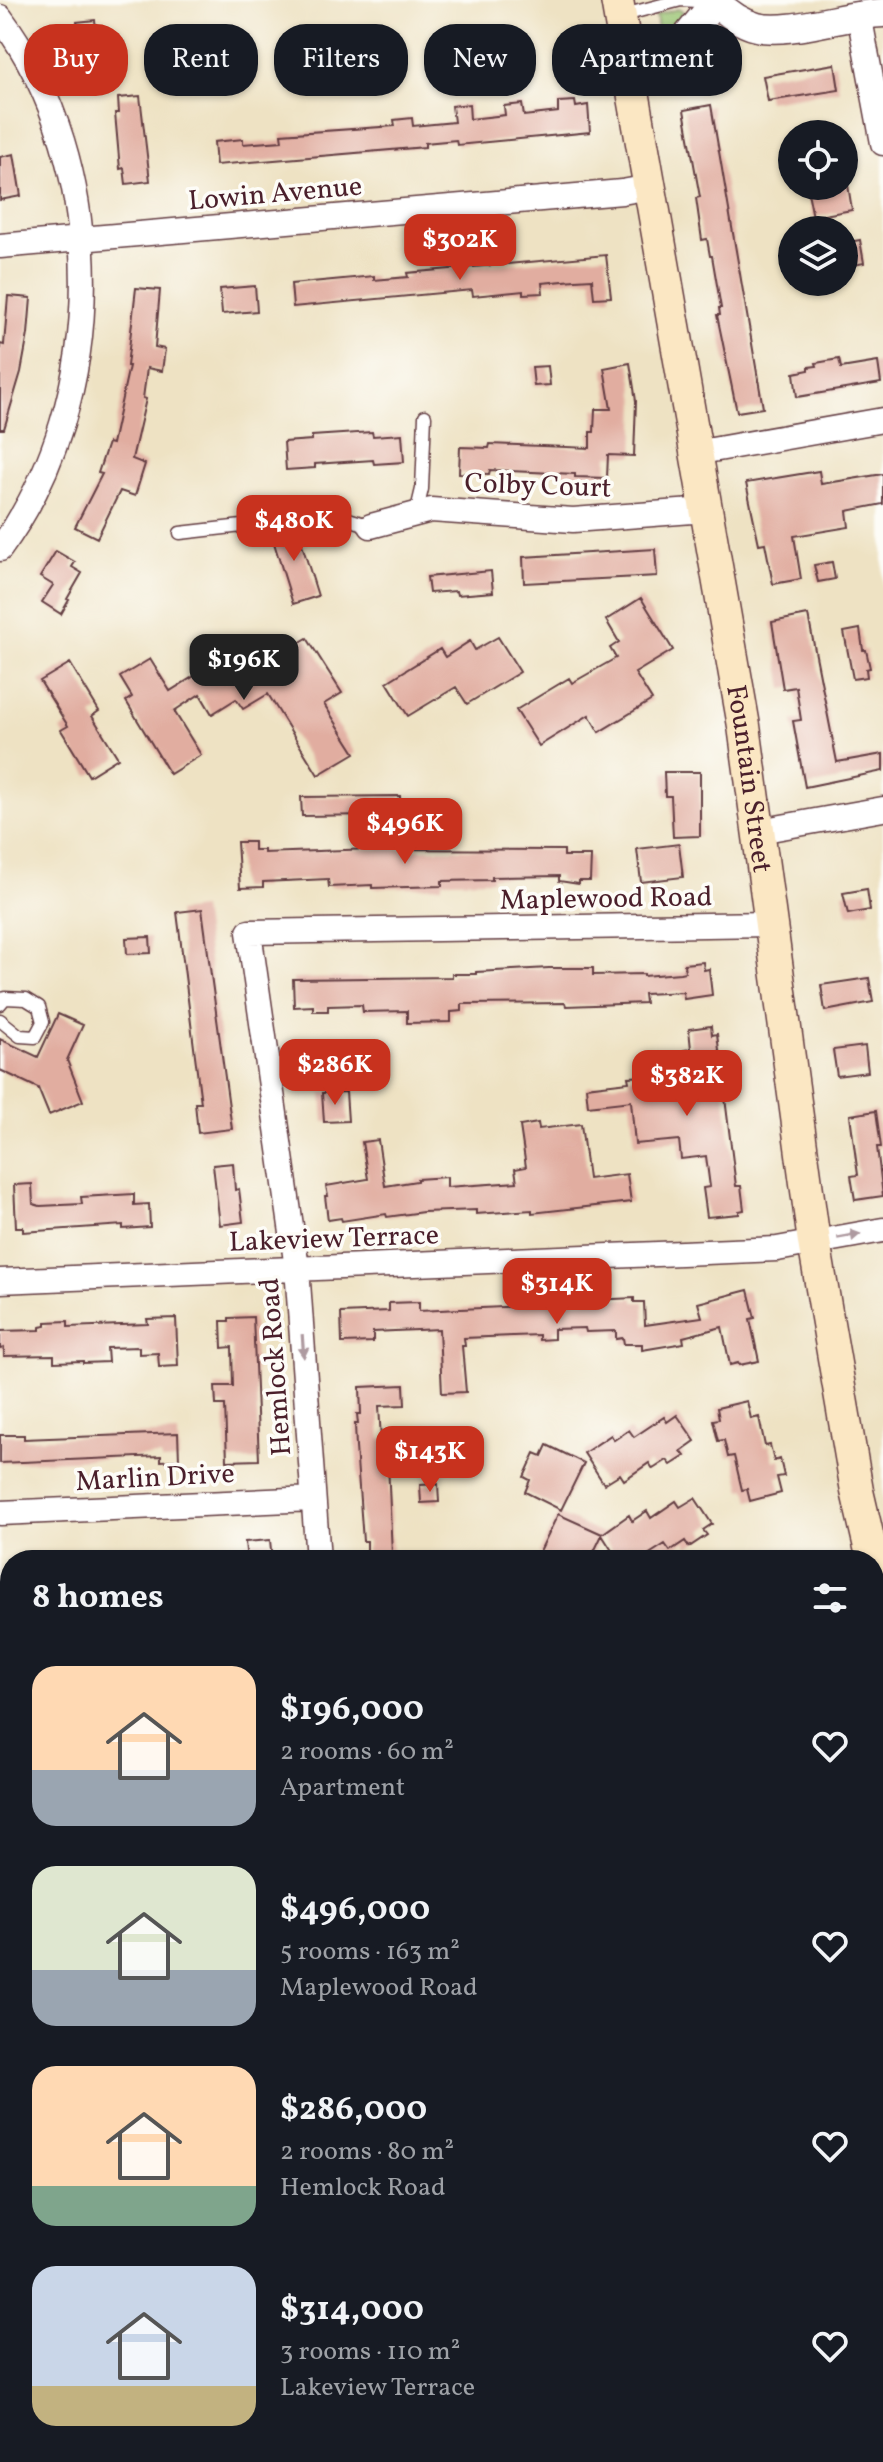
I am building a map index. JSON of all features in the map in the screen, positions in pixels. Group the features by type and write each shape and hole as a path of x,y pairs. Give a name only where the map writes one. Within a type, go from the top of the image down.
{"main road":[{"name":"Fountain Street","path":"634,96 744,726 814,1242 857,1491 871,1550"}],"street":[{"path":"697,24 715,1 746,23 762,28 786,28 871,14 883,143"},
{"path":"0,17 35,76 55,117 67,152 83,271 79,341 63,418 48,464 0,549"},
{"name":"Lowin Avenue","path":"0,246 622,192 650,187"},
{"path":"695,453 883,420"},
{"name":"Colby Court","path":"371,526 431,510 573,520 706,510"},
{"path":"759,831 883,809"},
{"name":"Maplewood Road","path":"249,932 771,924"},
{"name":"Hemlock Road","path":"249,932 297,1268 317,1550"},
{"name":"Lakeview Terrace","path":"0,1281 777,1249 883,1230"},
{"name":"Marlin Drive","path":"0,1513 313,1499"}],"lane":[{"path":"619,8 681,0 715,1"},
{"path":"416,514 422,489 425,416"},
{"path":"180,533 251,525 289,512 319,510 371,526"},
{"path":"0,1004 5,998 26,999 39,1007 43,1022 35,1037 20,1036 0,1020"}],"green space":[{"path":"682,10 684,21 680,24 657,24 656,15"}],"building":[{"path":"95,20 95,24 77,24"},
{"path":"835,64 839,90 768,101 763,76"},
{"path":"140,96 150,181 126,184 124,168 120,169 115,113 119,113 118,98"},
{"path":"575,101 576,107 588,105 590,132 457,145 456,140 425,143 425,147 216,165 214,142 243,139 243,144 282,141 281,134 395,126 394,120 412,118 413,126 454,122 452,106 469,104 470,119 505,115 504,106 522,104 524,116 558,112 558,102"},
{"path":"711,105 763,408 737,412 717,315 720,315 721,308 712,256 707,239 702,240 696,198 700,197 684,110"},
{"path":"14,154 21,196 0,200 0,157"},
{"path":"810,200 850,200 852,210 813,216"},
{"path":"858,240 864,263 858,264"},
{"path":"606,255 611,297 594,298 592,279 542,283 543,293 523,294 523,291 473,296 472,290 293,307 291,284 374,276 374,280 408,277 407,273"},
{"path":"255,286 257,311 222,314 220,289"},
{"path":"136,288 160,290 155,347 165,349 162,371 147,368 143,398 146,399 132,459 145,464 135,496 120,491 97,538 75,527 102,474 98,473 108,443 112,444 129,366"},
{"path":"8,296 31,298 21,372 4,429 0,429 0,344 4,345"},
{"path":"839,359 841,368 878,362 881,383 797,397 794,373 809,370 809,367 817,366 816,363"},
{"path":"630,363 636,401 634,456 608,455 607,478 490,470 489,474 459,473 460,447 489,448 490,444 590,448 595,409 611,409 604,368"},
{"path":"548,366 550,385 534,386 532,367"},
{"path":"372,432 373,436 402,434 404,462 374,464 373,460 315,464 315,468 286,470 284,442 312,440 312,436"},
{"path":"819,471 821,484 883,474 883,504 847,511 849,527 794,536 801,579 773,584 765,543 759,544 746,483"},
{"path":"295,522 318,596 293,604 270,530"},
{"path":"655,549 657,576 524,583 523,557"},
{"path":"56,551 75,562 72,567 82,573 61,614 42,602 53,585 40,577"},
{"path":"832,562 835,579 818,582 814,565"},
{"path":"491,571 493,592 457,595 456,591 429,593 427,577"},
{"path":"641,598 673,650 635,673 652,700 599,732 589,715 539,746 516,710 569,678 572,683 616,658 610,648 619,642 606,620"},
{"path":"808,615 837,762 883,754 883,771 805,787 793,721 801,720 796,687 783,689 772,622"},
{"path":"860,629 870,668 866,669 867,677 853,679 844,632"},
{"path":"498,637 520,672 467,704 456,687 408,716 387,682 440,649 445,657 470,641 475,650"},
{"path":"307,638 342,693 324,704 355,753 318,775 268,694 243,709 236,699 212,714 200,694 174,711 201,755 170,774 126,701 132,697 120,677 150,659 170,691 244,645 258,668"},
{"path":"70,663 99,711 92,716 118,758 89,776 61,730 68,726 40,681"},
{"path":"664,772 700,772 700,836 673,837 671,796 665,796"},
{"path":"400,796 401,817 302,816 301,797"},
{"path":"237,842 254,842 254,850 264,850 264,853 372,849 564,850 564,856 591,856 590,881 579,881 579,884 559,881 559,876 492,877 492,880 442,881 442,886 372,888 372,885 329,887 328,879 263,882 263,887 240,888"},
{"path":"679,844 683,877 641,882 637,849"},
{"path":"867,889 870,910 848,914 843,893"},
{"path":"202,909 232,1129 198,1133 195,1103 201,1103 177,912"},
{"path":"150,937 151,953 127,954 126,938"},
{"path":"703,962 704,970 709,969 712,995 684,999 683,992 644,994 645,1003 566,1006 565,1003 462,1004 462,1011 451,1012 451,1022 407,1023 407,1011 363,1012 362,1005 328,1006 328,1011 313,1011 313,1006 294,1007 293,979 452,977 452,974 549,968 593,968 593,975 644,976 685,972 684,964"},
{"path":"869,978 873,1002 825,1011 821,985"},
{"path":"58,1014 83,1025 67,1060 83,1101 49,1115 38,1088 0,1070 0,1039 38,1057"},
{"path":"711,1026 712,1035 717,1034 736,1186 741,1186 744,1210 739,1214 707,1217 703,1188 710,1187 706,1156 681,1159 679,1140 635,1144 631,1101 588,1106 586,1087 629,1082 628,1077 648,1076 648,1089 665,1091 689,1088 684,1050 691,1049 689,1029"},
{"path":"865,1046 868,1072 837,1076 833,1050"},
{"path":"346,1092 348,1121 324,1122 322,1093"},
{"path":"876,1111 883,1196 855,1200 851,1176 858,1175 850,1115"},
{"path":"538,1123 539,1129 581,1124 588,1179 627,1174 631,1202 532,1213 532,1210 476,1214 476,1210 328,1220 326,1186 368,1179 362,1142 378,1140 385,1186 447,1177 447,1187 517,1182 515,1169 526,1167 520,1126"},
{"path":"233,1163 235,1190 239,1189 243,1222 220,1225 213,1165"},
{"path":"32,1184 33,1204 40,1206 82,1204 81,1197 134,1194 134,1205 149,1204 150,1227 123,1229 123,1225 23,1232 23,1227 16,1227 14,1185"},
{"path":"748,1290 755,1318 750,1319 759,1361 739,1365 730,1365 722,1327 683,1337 684,1343 642,1350 642,1344 624,1344 623,1338 616,1339 616,1331 554,1329 554,1339 539,1340 539,1335 464,1338 466,1392 442,1393 439,1329 373,1332 373,1342 342,1343 341,1313 389,1311 389,1303 419,1302 419,1311 525,1306 528,1294 551,1294 553,1302 634,1298 634,1302 644,1302 645,1325 702,1317 698,1303"},
{"path":"253,1317 259,1460 227,1461 225,1405 216,1405 215,1386 233,1386 232,1347 222,1348 221,1321"},
{"path":"176,1318 178,1366 159,1367 158,1353 139,1354 139,1347 107,1348 108,1362 83,1363 54,1362 54,1355 4,1356 4,1348 0,1349 0,1331 40,1330 46,1322 68,1321 68,1327 148,1324 147,1319"},
{"path":"404,1385 405,1405 379,1406 381,1439 387,1439 392,1550 367,1550 367,1541 363,1541 355,1424 358,1424 357,1414 361,1414 360,1387"},
{"path":"747,1401 751,1419 759,1417 765,1446 770,1445 774,1461 780,1459 784,1476 777,1477 781,1493 750,1501 747,1489 742,1490 734,1456 728,1457 724,1440 718,1441 713,1420 719,1419 717,1408"},
{"path":"677,1415 695,1441 681,1451 685,1456 671,1465 667,1460 653,1469 649,1463 624,1480 620,1474 604,1484 584,1453 611,1435 614,1440 629,1430 634,1437 664,1417 667,1422"},
{"path":"178,1433 179,1460 161,1461 161,1456 0,1463 0,1435 24,1435 24,1439"},
{"path":"547,1445 584,1463 561,1510 525,1492 530,1480 524,1477 535,1453 542,1456"},
{"path":"438,1484 439,1502 421,1503 420,1485"},
{"path":"695,1498 712,1524 703,1530 707,1535 689,1547 685,1541 672,1550 665,1544 656,1550 612,1550 602,1535 595,1550 540,1550 558,1514 602,1534 629,1515 632,1521 647,1511 651,1518 676,1501 680,1507"},
{"path":"270,1540 271,1550 246,1550 245,1542"}]}
